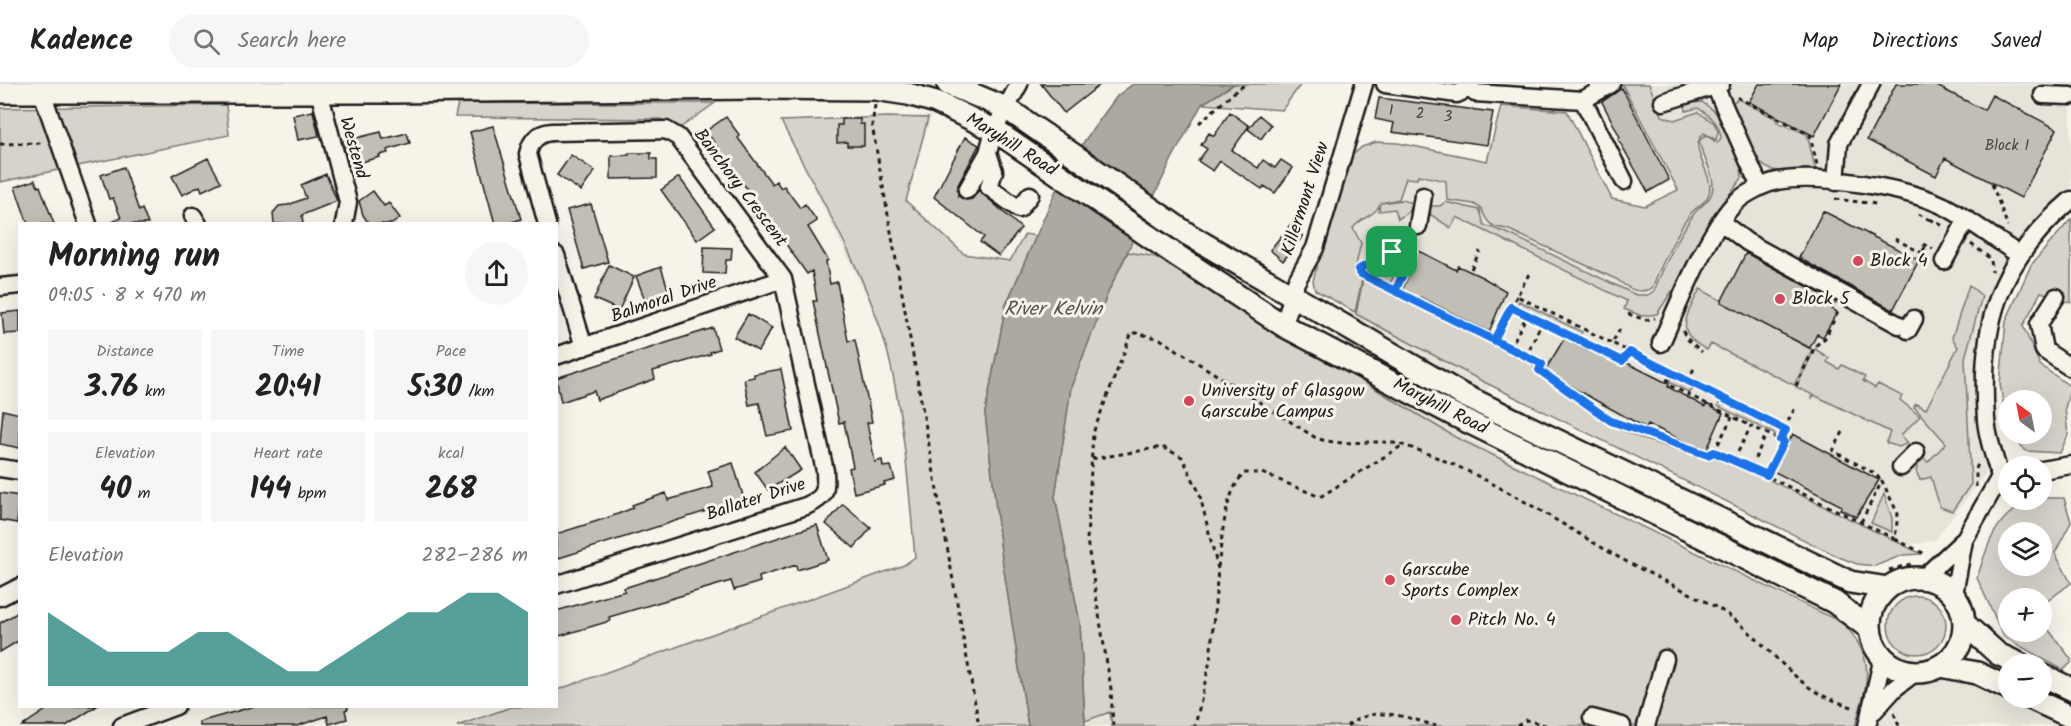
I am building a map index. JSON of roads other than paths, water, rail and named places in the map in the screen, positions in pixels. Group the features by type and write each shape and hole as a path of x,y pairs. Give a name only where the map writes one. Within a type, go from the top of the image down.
{"main road":[{"name":"Maryhill Road","path":"948,84 1006,108 1189,235 1461,394 1850,582 1885,580"},
{"name":"Maryhill Road","path":"0,92 39,87 875,86 936,102 994,130 1284,326 1450,413 1834,602 1870,629"},
{"path":"1176,255 1189,235"},
{"path":"1941,666 1954,655 1962,640 1965,624 1963,613 1954,594 1934,580 1923,578 1885,580 1871,614 1870,629 1877,649 1883,657 1904,670 1916,672 1941,666 1977,673 1998,683"},
{"path":"1965,624 1998,654"},
{"path":"2052,680 2071,689"},
{"path":"2052,708 2071,717"}],"street":[{"path":"967,190 988,153 994,130 1019,84"},
{"name":"Killermont View","path":"1284,326 1292,294 1315,248 1364,84"},
{"path":"1385,84 1457,94 1471,86 1475,93 1583,100 1611,84"},
{"path":"1833,189 1839,144 1871,84"},
{"path":"1663,102 1718,85 1760,187"},
{"path":"39,87 57,143 87,222"},
{"name":"Westend","path":"317,87 348,202 344,222"},
{"path":"2043,94 2071,96"},
{"path":"1583,100 1624,181"},
{"name":"Banchory Crescent","path":"546,222 528,154 530,145 539,135 552,132 666,130 678,137 783,279"},
{"path":"988,153 994,171 989,188 1019,209 1030,195"},
{"path":"1661,343 1721,222 1737,202 1760,187 1775,182 1795,179 1833,189 1880,186 1903,191 1944,206 2019,255"},
{"path":"1418,225 1423,196"},
{"path":"1998,458 1986,421 1986,345 1996,297 2019,255 2051,217 2071,200"},
{"path":"1940,256 1967,219"},
{"path":"1721,222 1747,242 1847,296 1907,325"},
{"path":"558,262 584,347"},
{"name":"Balmoral Drive","path":"558,355 783,279"},
{"name":"Ballater Drive","path":"558,584 819,500 826,489 825,471 783,279"},
{"path":"0,286 18,285"},
{"path":"2056,297 2039,324 2044,350 2071,368"},
{"path":"1901,467 1916,452"},
{"path":"2052,468 2071,465"},
{"path":"0,468 18,471"},
{"path":"1923,578 1964,540 1998,486"},
{"path":"1954,594 1964,540"},
{"path":"0,597 18,588"},
{"path":"1869,720 1883,657"},
{"path":"1646,726 1665,659"},
{"path":"1869,720 1895,688 1916,672"},
{"path":"122,726 168,708"},
{"path":"1593,718 1622,726"}],"water":[{"name":"River Kelvin","path":"1133,84 1234,84 1202,104 1172,159 1109,290 1071,387 1055,497 1080,623 1085,726 1028,726 1001,551 985,413 1006,305 1057,188 1085,140 1117,96"}],"place":[{"name":"Block 4","path":"1858,261"},
{"name":"Block 5","path":"1780,299"},
{"name":"University of Glasgow Garscube Campus","path":"1189,401"},
{"name":"Garscube Sports Complex","path":"1390,580"},
{"name":"Pitch No. 4","path":"1456,620"}]}
